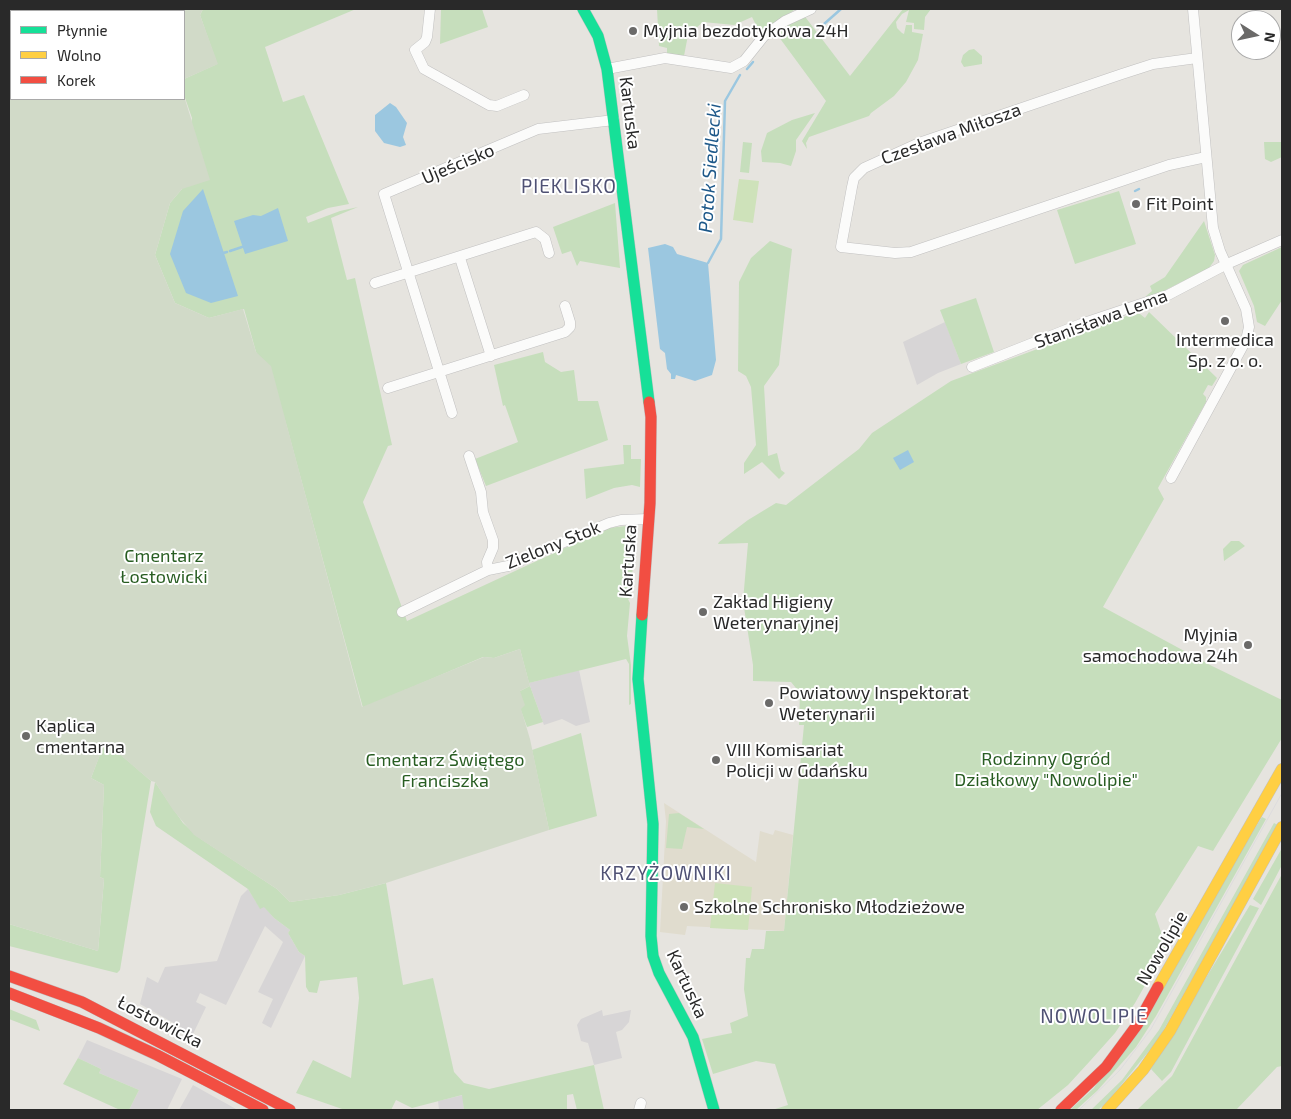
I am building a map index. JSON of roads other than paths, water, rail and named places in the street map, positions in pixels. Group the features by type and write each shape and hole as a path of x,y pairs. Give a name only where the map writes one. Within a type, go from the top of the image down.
{"main road":[{"name":"Kartuska","path":"583,9 598,36 607,69 651,417 648,519 638,679 653,824 651,936 653,956 659,972 693,1038 714,1110"},
{"name":"Nowolipie","path":"1061,1110 1106,1067 1136,1026 1277,790 1282,769"},
{"path":"1106,1110 1143,1070 1170,1031 1282,827"},
{"name":"Łostowicka","path":"9,976 82,1002 290,1110"},
{"name":"Łostowicka","path":"9,993 99,1028 157,1055 263,1110"}],"street":[{"path":"430,9 427,37 425,42 415,50 424,69 489,105 497,106 524,95"},
{"path":"607,69 665,58 731,68 744,60 764,36 785,21 811,9"},
{"path":"1171,478 1249,332 1246,309 1213,228 1193,9"},
{"name":"Czesława Miłosza","path":"1197,58 1153,64 1122,74 918,144 864,168 854,178 842,248 895,253 911,252 1169,166 1206,158"},
{"name":"Ujeścisko","path":"452,413 384,194 538,129 614,120"},
{"path":"375,283 460,258 536,232 545,239 549,253"},
{"name":"Stanisława Lema","path":"972,367 1081,324 1168,296 1227,264 1282,240"},
{"path":"460,258 491,356"},
{"path":"388,388 565,332 570,327 570,322 565,306"},
{"name":"Zielony Stok","path":"468,456 481,492 483,512 493,540 488,570"},
{"name":"Zielony Stok","path":"402,612 488,570 508,566 609,523 621,520 648,519"}],"water":[{"path":"390,103 396,107 407,123 403,137 406,145 400,147 384,143 375,131 375,115"},
{"path":"203,189 238,296 211,303 186,293 170,254 183,211"},
{"path":"278,208 288,241 245,254 234,221 253,215 261,216"},
{"path":"665,244 673,247 677,254 708,263 716,360 712,375 695,381 676,375 675,379 671,379 671,374 667,369 665,353 660,349 648,248"},
{"path":"908,450 914,462 900,470 893,458"}],"waterway":[{"name":"Potok Siedlecki","path":"824,24 841,9"},
{"name":"Potok Siedlecki","path":"747,69 753,62"},
{"name":"Potok Siedlecki","path":"708,263 721,239 725,101 740,75"},
{"path":"1135,191 1139,189"},
{"path":"230,251 242,247"},
{"path":"223,253 227,252"}],"tram line":[{"path":"1079,1110 1120,1070 1151,1029 1282,793"}],"place":[{"name":"Myjnia bezdotykowa 24H","path":"633,31"},
{"name":"Fit Point","path":"1136,204"},
{"name":"Intermedica Sp. z o. o.","path":"1225,321"},
{"name":"Zakład Higieny Weterynaryjnej","path":"703,612"},
{"name":"Myjnia samochodowa 24h","path":"1248,645"},
{"name":"Powiatowy Inspektorat Weterynarii","path":"769,703"},
{"name":"Kaplica cmentarna","path":"26,736"},
{"name":"VIII Komisariat Policji w Gdańsku","path":"716,760"},
{"name":"Szkolne Schronisko Młodzieżowe","path":"684,907"}],"district":[{"name":"PIEKLISKO","path":"569,187"},
{"name":"KRZYŻOWNIKI","path":"666,874"},
{"name":"NOWOLIPIE","path":"1094,1017"}],"park label":[{"name":"Cmentarz Łostowicki","path":"164,566"},
{"name":"Cmentarz Świętego Franciszka","path":"445,770"},
{"name":"Rodzinny Ogród Działkowy \"Nowolipie\"","path":"1046,770"}]}
